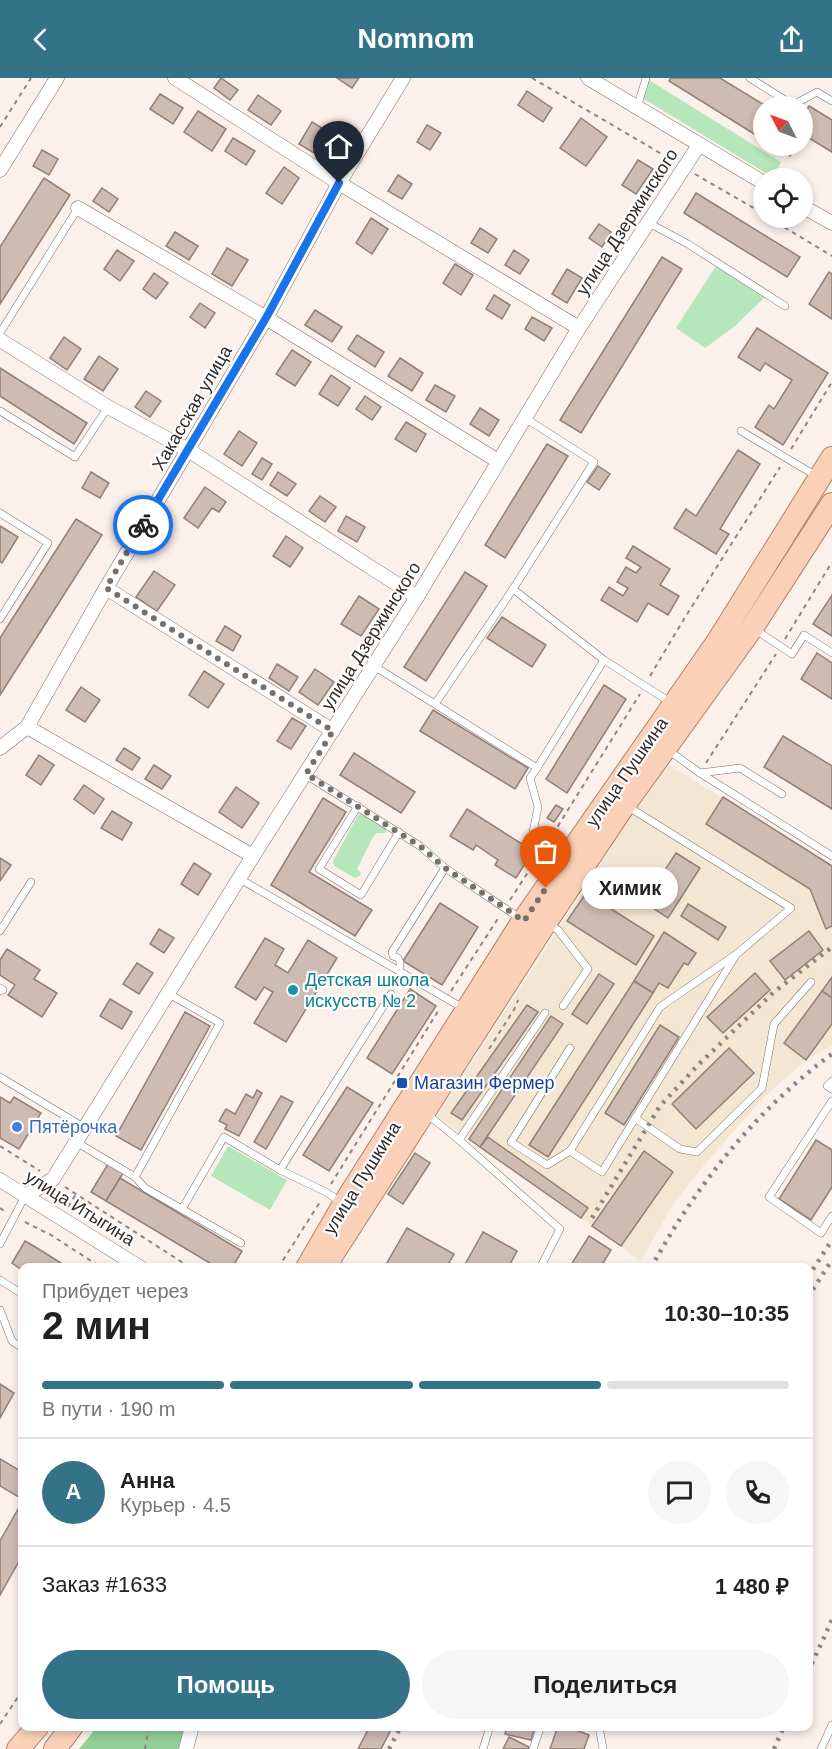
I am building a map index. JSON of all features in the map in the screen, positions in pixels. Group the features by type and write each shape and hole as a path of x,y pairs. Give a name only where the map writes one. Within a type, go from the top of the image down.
{"main road":[{"name":"улица Пушкина","path":"309,1263 335,1198 467,1011 625,804 659,743 675,705 718,641 832,458"},
{"name":"улица Пушкина","path":"327,1263 424,1113 535,922 568,855 752,628 832,504"},
{"path":"18,1749 34,1731"},
{"path":"55,1749 68,1731"}],"street":[{"path":"0,170 57,78"},
{"path":"175,78 339,183 579,328"},
{"name":"Хакасская улица","path":"0,747 27,727 106,588 266,318 339,183 403,78"},
{"path":"588,78 753,177"},
{"name":"улица Дзержинского","path":"25,1196 53,1179 417,597 579,328 699,145"},
{"path":"78,208 266,318 498,461"},
{"path":"813,212 832,223"},
{"path":"0,340 108,407 189,450 417,597"},
{"path":"106,588 333,731"},
{"path":"27,727 253,856"},
{"name":"улица Итыгина","path":"0,1180 133,1263"},
{"path":"186,1749 191,1731"}],"lane":[{"path":"637,108 646,78"},
{"path":"750,78 793,105 817,92 832,101"},
{"path":"0,333 78,208"},
{"path":"647,222 688,244 786,306"},
{"path":"0,411 75,457 108,407"},
{"path":"435,704 513,589 594,462 525,418"},
{"path":"741,431 820,478"},
{"path":"0,513 48,543 0,619"},
{"path":"513,589 604,660 675,705"},
{"path":"752,628 792,654 804,635 832,653"},
{"path":"568,855 533,832 538,807 530,778 604,660"},
{"path":"374,666 537,768"},
{"path":"659,743 700,773 832,856"},
{"path":"700,773 740,768 782,794"},
{"path":"306,774 420,846 445,868 535,922 558,930 588,969 563,1006"},
{"path":"570,1048 511,1142 547,1165 570,1152 660,1007 738,953 791,908 625,804"},
{"path":"358,806 319,869 361,895 399,832"},
{"path":"398,970 400,961 393,956 392,952 445,868"},
{"path":"240,879 467,1011"},
{"path":"0,932 31,882"},
{"path":"570,1152 602,1172 738,953"},
{"path":"635,1118 680,1149 697,1152 762,1088 774,1024 811,982"},
{"path":"135,1177 220,1023 169,994"},
{"path":"280,1170 390,994"},
{"path":"459,1140 545,1013"},
{"path":"0,1077 85,1128"},
{"path":"832,1081 827,1086 832,1089"},
{"path":"832,1101 769,1197 821,1233 832,1216"},
{"path":"424,1113 459,1140 560,1229 543,1263"},
{"path":"182,1209 224,1137 280,1170 335,1198"},
{"path":"76,1142 135,1177 145,1188 241,1244"},
{"path":"0,1244 25,1196"},
{"path":"0,1280 18,1291"},
{"path":"0,1310 12,1341 18,1345"},
{"path":"821,1749 832,1725"},
{"path":"483,1749 488,1731"},
{"path":"533,1749 539,1731"},
{"path":"600,1731 603,1749"}],"path":[{"path":"0,127 31,78"},
{"path":"532,78 753,208"},
{"path":"786,228 832,256"},
{"path":"700,773 832,562"},
{"path":"282,1263 335,1198 446,999"},
{"path":"0,1146 183,1263"},
{"path":"0,1208 51,1235 94,1263"},
{"path":"0,1724 18,1697"},
{"path":"146,1749 148,1731"}],"shaded area":[{"path":"666,763 832,866 832,1046 806,1060 764,1097 673,1204 641,1261 437,1116"}],"green space":[{"path":"649,80 753,145 753,156 771,156 781,162 778,168 758,168 644,99"},
{"path":"718,263 767,295 734,327 705,348 676,328"},
{"path":"361,813 387,829 385,833 377,833 373,837 357,869 361,873 360,876 355,878 334,866 333,861"},
{"path":"228,1146 287,1180 270,1210 211,1176"},
{"path":"94,1731 184,1731 178,1749 79,1749"}],"building":[{"path":"221,78 238,90 230,100 214,88"},
{"path":"337,78 359,78 352,88"},
{"path":"671,78 720,78 753,98 753,133 669,81"},
{"path":"527,91 552,108 543,122 518,105"},
{"path":"160,94 183,108 173,124 150,109"},
{"path":"258,95 281,111 271,125 248,110"},
{"path":"813,108 832,120 832,152 813,140"},
{"path":"198,111 226,129 212,151 184,132"},
{"path":"581,118 607,137 586,166 560,148"},
{"path":"312,122 327,131 314,153 299,144"},
{"path":"427,125 441,133 430,150 417,142"},
{"path":"233,138 255,151 246,165 225,151"},
{"path":"42,150 58,159 49,175 33,166"},
{"path":"638,160 653,169 636,194 622,185"},
{"path":"284,167 299,178 282,204 266,193"},
{"path":"398,175 412,184 402,199 388,191"},
{"path":"44,178 70,195 0,304 0,247"},
{"path":"102,188 118,199 109,212 93,201"},
{"path":"696,193 800,257 787,277 684,213"},
{"path":"371,218 388,229 372,254 356,243"},
{"path":"599,224 611,232 602,247 589,238"},
{"path":"480,228 497,239 488,253 471,243"},
{"path":"175,232 198,246 189,260 166,246"},
{"path":"227,248 248,260 232,286 212,274"},
{"path":"117,250 134,261 120,281 104,269"},
{"path":"514,250 529,260 520,274 505,265"},
{"path":"662,257 682,269 581,433 560,420"},
{"path":"455,264 473,275 461,295 443,283"},
{"path":"567,269 582,278 567,303 552,294"},
{"path":"829,272 832,274 832,319 809,304"},
{"path":"154,273 168,283 156,299 143,289"},
{"path":"494,295 510,305 502,319 486,309"},
{"path":"200,303 215,313 205,328 190,317"},
{"path":"315,310 342,327 332,342 305,325"},
{"path":"532,317 552,328 544,341 525,329"},
{"path":"757,328 828,373 783,445 755,427 769,405 774,409 792,380 765,363 760,371 738,357"},
{"path":"357,335 384,352 375,367 348,349"},
{"path":"64,337 81,349 67,370 50,358"},
{"path":"292,350 311,362 295,386 276,374"},
{"path":"99,356 118,369 103,391 84,379"},
{"path":"400,358 423,373 412,391 388,376"},
{"path":"0,368 87,423 74,444 0,396"},
{"path":"331,375 350,388 338,406 319,394"},
{"path":"435,385 455,396 446,412 426,400"},
{"path":"146,391 161,401 150,417 135,407"},
{"path":"365,396 381,407 372,420 356,409"},
{"path":"480,408 499,420 489,436 470,424"},
{"path":"406,422 426,434 416,452 395,439"},
{"path":"239,431 257,443 242,466 224,454"},
{"path":"547,444 568,456 505,558 485,545"},
{"path":"738,450 760,464 720,529 729,534 716,554 674,528 686,509 696,516"},
{"path":"262,458 272,464 262,480 252,474"},
{"path":"598,466 610,474 599,490 587,482"},
{"path":"91,472 109,483 100,498 82,488"},
{"path":"278,472 296,484 287,496 270,485"},
{"path":"205,487 226,502 219,512 212,508 198,528 184,518"},
{"path":"320,496 336,507 325,522 309,511"},
{"path":"346,516 365,527 357,542 338,531"},
{"path":"76,519 102,535 0,695 0,638"},
{"path":"0,526 18,537 2,563 0,562"},
{"path":"286,536 303,548 290,567 273,556"},
{"path":"633,546 670,569 660,585 679,596 668,615 648,603 637,622 601,600 609,587 623,596 628,588 617,582 626,567 636,573 641,567 626,558"},
{"path":"154,571 175,585 157,611 136,597"},
{"path":"465,572 487,586 426,681 404,667"},
{"path":"832,595 832,636 813,624"},
{"path":"359,596 379,609 361,636 341,624"},
{"path":"502,617 546,645 532,667 487,638"},
{"path":"225,626 241,636 233,651 216,641"},
{"path":"817,653 832,663 832,699 801,679"},
{"path":"277,664 298,677 289,691 269,678"},
{"path":"315,669 334,682 318,705 299,692"},
{"path":"204,671 224,684 208,708 189,695"},
{"path":"604,685 626,699 567,793 546,779"},
{"path":"81,687 100,700 85,722 66,710"},
{"path":"433,710 528,768 515,789 420,731"},
{"path":"292,718 306,726 291,749 277,741"},
{"path":"783,736 832,766 832,809 764,767"},
{"path":"124,748 140,758 132,770 116,760"},
{"path":"354,753 415,792 401,813 340,775"},
{"path":"39,755 54,765 41,785 26,775"},
{"path":"154,765 171,776 162,789 145,779"},
{"path":"84,785 104,799 94,814 74,799"},
{"path":"236,787 259,803 242,828 219,812"},
{"path":"723,797 832,866 832,926 826,929 810,889 706,824"},
{"path":"323,798 346,812 309,872 372,910 355,936 271,885"},
{"path":"556,805 563,809 554,822 547,818"},
{"path":"467,809 533,851 516,878 495,865 498,860 476,845 473,850 450,836"},
{"path":"112,811 132,823 122,840 101,828"},
{"path":"676,853 700,868 668,918 644,902"},
{"path":"0,858 11,865 0,881"},
{"path":"194,863 211,874 198,895 181,884"},
{"path":"586,893 654,936 636,965 567,921"},
{"path":"440,903 478,927 442,985 403,961"},
{"path":"688,904 726,927 718,940 681,916"},
{"path":"159,929 174,938 164,953 150,944"},
{"path":"809,931 823,950 785,980 770,961"},
{"path":"664,932 696,953 688,965 684,963 668,988 659,983 653,993 634,981"},
{"name":"Детская школа искусств № 2","path":"265,938 284,949 275,965 288,973 308,940 337,958 286,1042 254,1023 273,992 264,987 256,1000 235,987"},
{"path":"7,949 40,970 34,979 57,993 42,1017 8,995 15,985 0,975 0,960"},
{"path":"137,963 153,973 139,994 123,984"},
{"path":"755,973 770,990 723,1033 707,1017"},
{"path":"599,974 614,984 587,1024 572,1014"},
{"path":"832,977 832,998 822,991"},
{"path":"634,981 653,993 548,1157 529,1145"},
{"path":"410,989 436,1006 392,1074 367,1058"},
{"path":"822,991 832,998 832,1024 806,1060 784,1043"},
{"path":"110,999 132,1012 122,1029 100,1016"},
{"path":"527,1005 538,1012 462,1120 451,1113"},
{"path":"185,1012 210,1026 141,1150 116,1136"},
{"path":"551,1016 563,1024 480,1147 469,1139"},
{"path":"660,1025 679,1037 624,1125 605,1113"},
{"path":"729,1048 754,1073 696,1129 672,1104"},
{"path":"347,1087 373,1103 329,1171 303,1155"},
{"path":"257,1090 262,1093 239,1136 225,1129 227,1125 219,1121 226,1109 235,1114 246,1094 253,1098"},
{"path":"281,1096 293,1102 266,1149 254,1142"},
{"path":"0,1097 10,1103 14,1097 41,1113 19,1149 0,1138"},
{"path":"488,1137 588,1208 581,1218 480,1147"},
{"path":"816,1140 832,1150 832,1187 811,1220 779,1199"},
{"path":"644,1151 673,1172 621,1246 592,1226"},
{"path":"415,1153 430,1163 403,1204 388,1194"},
{"path":"108,1164 123,1173 106,1201 91,1192"},
{"path":"120,1178 242,1251 235,1263 210,1263 106,1201"},
{"path":"407,1228 454,1254 449,1263 387,1263"},
{"path":"483,1232 517,1251 511,1263 466,1263"},
{"path":"589,1236 611,1250 603,1263 572,1263"},
{"path":"25,1241 61,1263 18,1263 18,1267 12,1263"},
{"path":"0,1384 14,1393 0,1418"},
{"path":"0,1459 18,1470 18,1497 0,1486"},
{"path":"18,1509 18,1563 0,1595 0,1541"},
{"path":"367,1731 390,1731 381,1749 358,1749"},
{"path":"506,1731 534,1731 531,1740 505,1734"},
{"path":"556,1731 578,1731 589,1735 584,1749 550,1749"},
{"path":"509,1737 529,1747 528,1749 503,1749"}],"railway":[{"path":"592,1218 660,1106 698,1065 774,992 832,947"},
{"path":"654,1263 688,1207 753,1124 778,1099 832,1054"},
{"path":"813,1269 832,1240"},
{"path":"813,1289 832,1260"},
{"path":"813,1661 832,1620"},
{"path":"389,1749 398,1731"},
{"path":"774,1749 782,1731"}],"way so far":[{"path":"143,525 106,588 333,731 306,774 420,846 445,868 524,921 546,888"}],"place":[{"name":"Химик","path":"546,888"},
{"name":"Детская школа искусств № 2","path":"293,990"},
{"name":"Магазин Фермер","path":"402,1083"},
{"name":"Пятёрочка","path":"17,1127"}],"route":[{"path":"143,525 266,318 339,183"}]}
